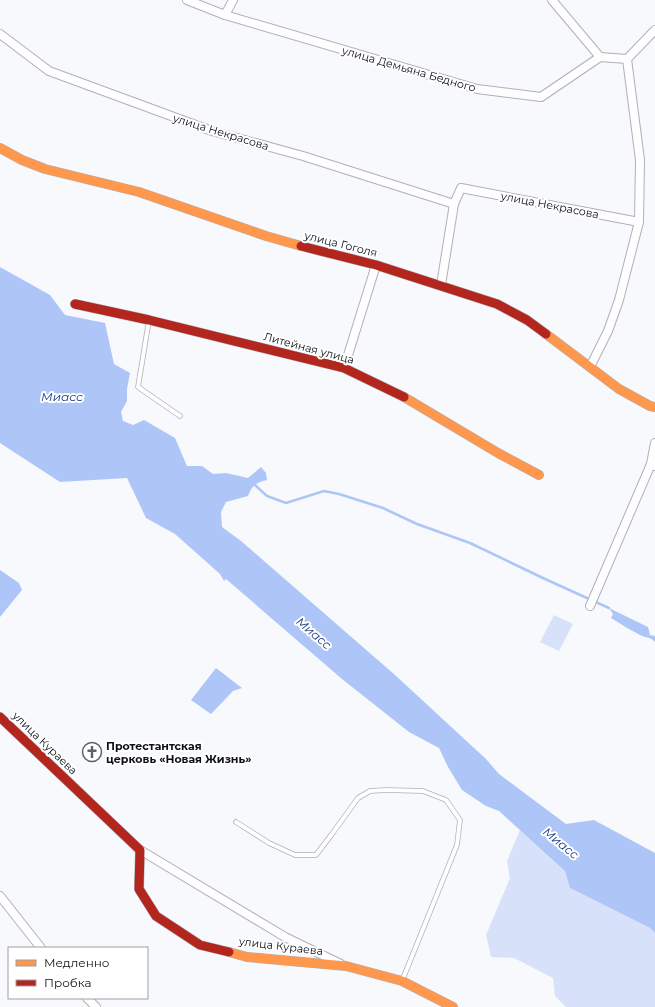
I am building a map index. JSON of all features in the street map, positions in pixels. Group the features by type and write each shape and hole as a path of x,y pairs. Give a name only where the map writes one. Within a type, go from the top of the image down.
{"street":[{"name":"улица Демьяна Бедного","path":"187,0 225,15 477,89 541,97 600,57"},
{"path":"225,15 233,0"},
{"path":"552,0 600,57 627,59"},
{"path":"627,59 655,30"},
{"name":"улица Некрасова","path":"0,34 49,71 212,131 303,156 454,204 461,188 639,222"},
{"path":"590,367 608,331 619,300 639,222 640,160 627,59"},
{"name":"улица Гоголя","path":"0,148 22,160 45,169 139,192 266,236 441,285 498,304 527,320 619,389 645,404 655,407"},
{"path":"441,285 454,204"},
{"path":"344,368 376,266"},
{"name":"Литейная улица","path":"75,304 149,320 344,368 396,392 498,453 539,475"},
{"path":"590,606 653,465 655,443"},
{"name":"улица Кураева","path":"0,717 140,850 139,889 156,916 200,945 247,957 346,966 402,981 453,1007"},
{"path":"140,850 285,937 346,966"},
{"path":"0,896 40,947"},
{"path":"87,999 96,1007"}],"lane":[{"path":"149,320 138,387 180,416"},
{"path":"236,822 269,844 295,855 316,855 358,798 370,791 423,791 446,800 460,820 457,845 402,981"}],"shaded area":[{"path":"554,615 573,624 559,651 540,642"},
{"path":"520,830 566,871 570,888 650,928 655,933 655,1007 566,1007 555,996 553,978 514,958 491,957 486,935 510,878 507,861"}],"water":[{"name":"Миасс","path":"0,267 50,295 65,315 105,323 114,364 130,373 127,389 127,401 121,412 123,421 133,425 144,420 175,438 187,466 202,466 213,474 226,473 248,478 261,467 266,473 267,480 255,485 248,496 226,502 221,512 222,527 241,541 395,675 486,759 499,774 566,824 594,820 655,853 655,933 650,928 570,888 565,871 499,811 486,806 462,790 448,767 439,748 409,732 342,679 226,579 224,581 220,574 175,534 146,518 127,478 60,482 0,443"},
{"path":"0,570 19,583 22,590 0,617"},
{"path":"609,608 648,627 650,635 655,636 655,642 611,618 613,614"},
{"path":"216,668 242,688 233,691 211,714 191,700"}],"waterway":[{"path":"255,485 267,496 286,503 324,491 339,494 383,508 417,524 470,543 609,608"}],"traffic: slow":[{"path":"0,148 22,160 45,169 139,192 266,236 301,246"},
{"path":"546,334 619,389 650,406 655,407"},
{"path":"404,397 498,453 539,475"},
{"path":"229,952 247,957 346,966 402,981 453,1007"}],"traffic: jam":[{"path":"301,246 376,265 497,304 527,320 546,334"},
{"path":"75,304 149,320 344,368 404,397"},
{"path":"0,717 140,850 139,889 156,916 200,945 229,952"}],"place":[{"name":"Протестантская церковь «Новая Жизнь»","path":"92,752"}]}
